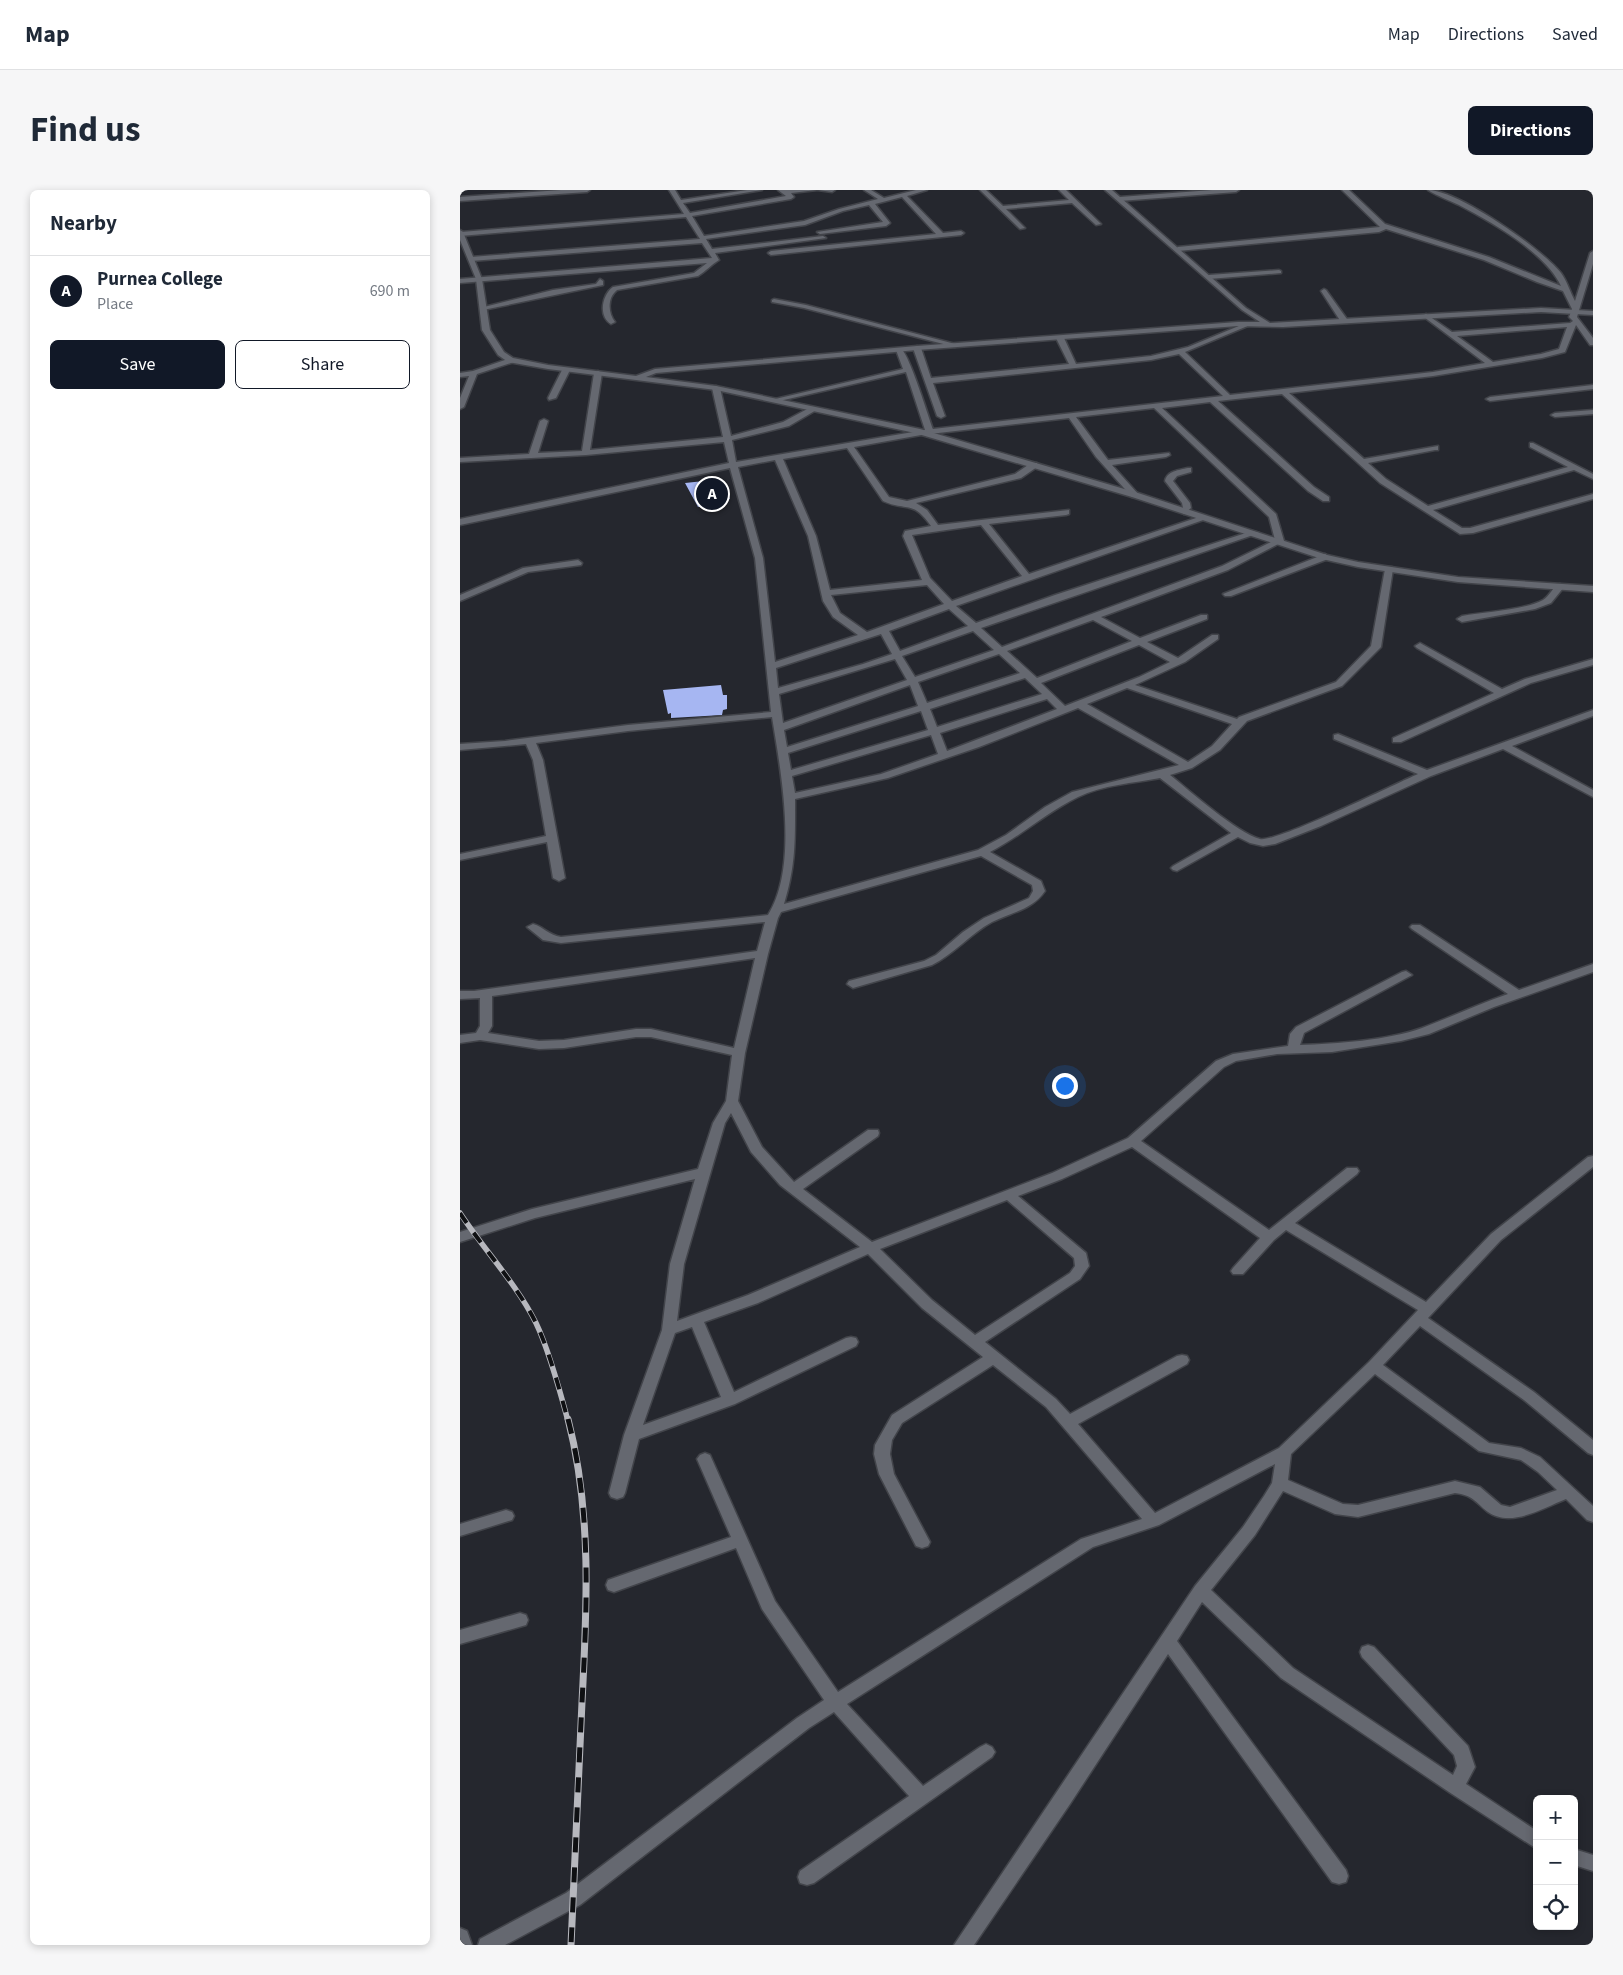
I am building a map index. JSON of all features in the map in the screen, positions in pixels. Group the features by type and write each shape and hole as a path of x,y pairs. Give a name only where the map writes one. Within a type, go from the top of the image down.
{"street":[{"path":"460,199 587,190"},
{"path":"460,281 711,261 717,258 686,216 672,190"},
{"path":"679,202 759,190"},
{"path":"784,191 814,190"},
{"path":"821,190 832,190"},
{"path":"867,190 882,200"},
{"path":"467,255 703,240 810,221 841,210 924,190"},
{"path":"983,190 1022,228"},
{"path":"1062,190 1098,224"},
{"path":"1108,190 1254,316 1268,325"},
{"path":"1120,199 1236,190"},
{"path":"1345,190 1359,205 1384,226 1430,239 1503,265 1534,280 1565,289"},
{"path":"1431,190 1471,210 1546,259 1560,275 1575,309"},
{"path":"784,191 791,197 686,216 460,233 478,280 486,330 501,353 511,360 566,370 716,388 925,432 1255,532 1326,557 1353,564 1444,579 1593,589"},
{"path":"904,196 941,235"},
{"path":"1002,208 1074,201"},
{"path":"711,251 822,235 888,223 871,203"},
{"path":"810,221 822,235 827,246"},
{"path":"1178,249 1379,230 1384,226"},
{"path":"771,253 961,233"},
{"path":"460,522 733,464 925,432 1433,374 1542,356 1562,350 1574,324 1575,309 1584,279 1592,262 1593,253"},
{"path":"611,322 605,314 604,307 609,299 610,292 615,288 696,275 707,268 711,261"},
{"path":"1209,277 1279,272"},
{"path":"1584,279 1593,280"},
{"path":"483,308 553,292 596,286 600,285 600,281"},
{"path":"1324,291 1345,322"},
{"path":"774,301 813,308 956,345"},
{"path":"636,378 655,371 917,348 1238,324 1268,325 1345,322 1541,310 1575,309 1593,313"},
{"path":"1238,324 1254,316"},
{"path":"1426,316 1492,365"},
{"path":"929,381 1129,362 1181,352 1248,324"},
{"path":"1450,334 1574,324 1593,343"},
{"path":"1060,338 1074,367"},
{"path":"917,348 941,416"},
{"path":"900,350 909,371 925,432"},
{"path":"1181,352 1228,397"},
{"path":"460,375 474,373 511,360"},
{"path":"552,398 566,370"},
{"path":"775,400 907,370"},
{"path":"460,407 474,373"},
{"path":"586,453 598,374"},
{"path":"1490,398 1593,387"},
{"path":"617,1493 632,1435 669,1330 678,1264 704,1172 719,1123 732,1101 739,1053 762,954 786,881 790,857 790,797 774,692 759,558 733,464 716,388"},
{"path":"1283,391 1383,481 1415,504 1427,509 1460,531 1470,531 1593,496"},
{"path":"1211,399 1311,489 1326,499"},
{"path":"1155,405 1273,516 1280,541"},
{"path":"460,460 586,453 728,439 786,424 814,409"},
{"path":"1555,415 1593,412"},
{"path":"1071,416 1099,455 1135,495"},
{"path":"533,455 544,421"},
{"path":"849,445 886,499 892,502 908,503 1018,476 1025,474 1034,465"},
{"path":"1533,445 1593,477"},
{"path":"1363,462 1435,448"},
{"path":"1107,463 1166,455"},
{"path":"778,457 812,536 828,601 836,614 866,636"},
{"path":"1427,509 1573,468"},
{"path":"1184,511 1187,508 1186,503 1170,481 1170,477 1188,470"},
{"path":"908,503 926,513 936,528"},
{"path":"1064,710 1050,695 950,605 929,582 907,536 908,533 936,528 1066,512"},
{"path":"460,517 475,518"},
{"path":"771,666 884,630 1027,577 1206,518"},
{"path":"983,522 1027,577"},
{"path":"774,692 896,655 1068,594 1255,532"},
{"path":"779,728 999,651 1225,568 1280,541"},
{"path":"1228,594 1326,557"},
{"path":"460,598 526,570 578,563"},
{"path":"533,927 547,938 561,940 774,914 982,852 1010,837 1050,808 1076,794 1100,786 1162,774 1188,766 1216,748 1238,723 1257,713 1319,693 1339,684 1376,647 1389,569"},
{"path":"826,593 929,582"},
{"path":"1462,619 1532,608 1548,600 1560,587"},
{"path":"1093,616 1177,662"},
{"path":"1035,682 1204,616"},
{"path":"884,630 896,655 913,680 936,731 944,755"},
{"path":"790,797 884,776 1064,710 1177,662 1215,637"},
{"path":"1420,646 1501,693"},
{"path":"1397,740 1528,681 1593,662"},
{"path":"783,751 925,708 1026,674"},
{"path":"1126,685 1238,723"},
{"path":"786,774 864,753 1050,695"},
{"path":"1079,704 1188,766"},
{"path":"1162,774 1238,833 1254,842 1271,842 1317,824 1427,774 1593,713"},
{"path":"460,747 530,741 628,728 777,714"},
{"path":"1338,737 1427,774"},
{"path":"530,741 538,760 550,838 559,878"},
{"path":"1503,745 1593,794"},
{"path":"1177,868 1238,833"},
{"path":"460,856 550,838"},
{"path":"852,984 928,963 940,957 958,940 981,925 1033,900 1039,891 1037,883 982,852"},
{"path":"1416,927 1517,994"},
{"path":"460,995 486,993 762,954"},
{"path":"669,1330 753,1299 870,1248 1057,1176 1133,1141 1220,1064 1233,1058 1277,1050 1332,1048 1401,1037 1425,1031 1517,994 1593,968"},
{"path":"1293,1050 1296,1034 1300,1030 1406,975"},
{"path":"480,1036 486,1026 486,993"},
{"path":"460,1039 480,1036 539,1045 564,1044 636,1033 651,1033 739,1053"},
{"path":"732,1101 756,1149 785,1182 870,1248 927,1304 1051,1403 1153,1521"},
{"path":"795,1188 873,1133"},
{"path":"1133,1141 1269,1237"},
{"path":"487,1945 573,1899 803,1722 1087,1543 1153,1521 1284,1452 1374,1366 1496,1237 1593,1160"},
{"path":"1238,1271 1269,1237 1352,1171"},
{"path":"460,1236 532,1214 704,1172"},
{"path":"975,1342 1075,1276 1082,1266 1081,1256 1009,1195"},
{"path":"1286,1224 1422,1314 1529,1396 1593,1450"},
{"path":"696,1320 730,1400"},
{"path":"632,1435 730,1400 851,1342"},
{"path":"922,1542 886,1473 881,1453 888,1433 897,1419 994,1357"},
{"path":"1068,1422 1182,1360"},
{"path":"1374,1366 1484,1446 1495,1451 1514,1452 1526,1456 1593,1516"},
{"path":"963,1945 1201,1591 1249,1531 1280,1483 1284,1452"},
{"path":"705,1459 768,1604 835,1702 922,1797"},
{"path":"1280,1483 1341,1510 1358,1511 1456,1487 1468,1487 1480,1493 1493,1508 1502,1513 1511,1513 1568,1492"},
{"path":"460,1530 506,1516"},
{"path":"614,1585 740,1540"},
{"path":"1201,1591 1287,1673 1535,1840"},
{"path":"460,1637 520,1620"},
{"path":"1168,1641 1339,1876"},
{"path":"1368,1652 1462,1751 1466,1767 1455,1787"},
{"path":"807,1877 986,1752"},
{"path":"1578,1858 1593,1863"},
{"path":"460,1937 463,1945"}],"building":[{"path":"704,481 706,484 719,482 730,499 715,501 717,504 698,507 685,483"},
{"path":"721,685 723,695 727,695 727,709 723,710 722,715 671,718 671,713 668,714 663,690"}],"railway":[{"path":"460,1213 519,1294 536,1323 550,1358 568,1421"},
{"path":"568,1419 581,1489 586,1560 584,1667 571,1945"}],"place":[{"name":"Purnea College","path":"712,494"}]}
